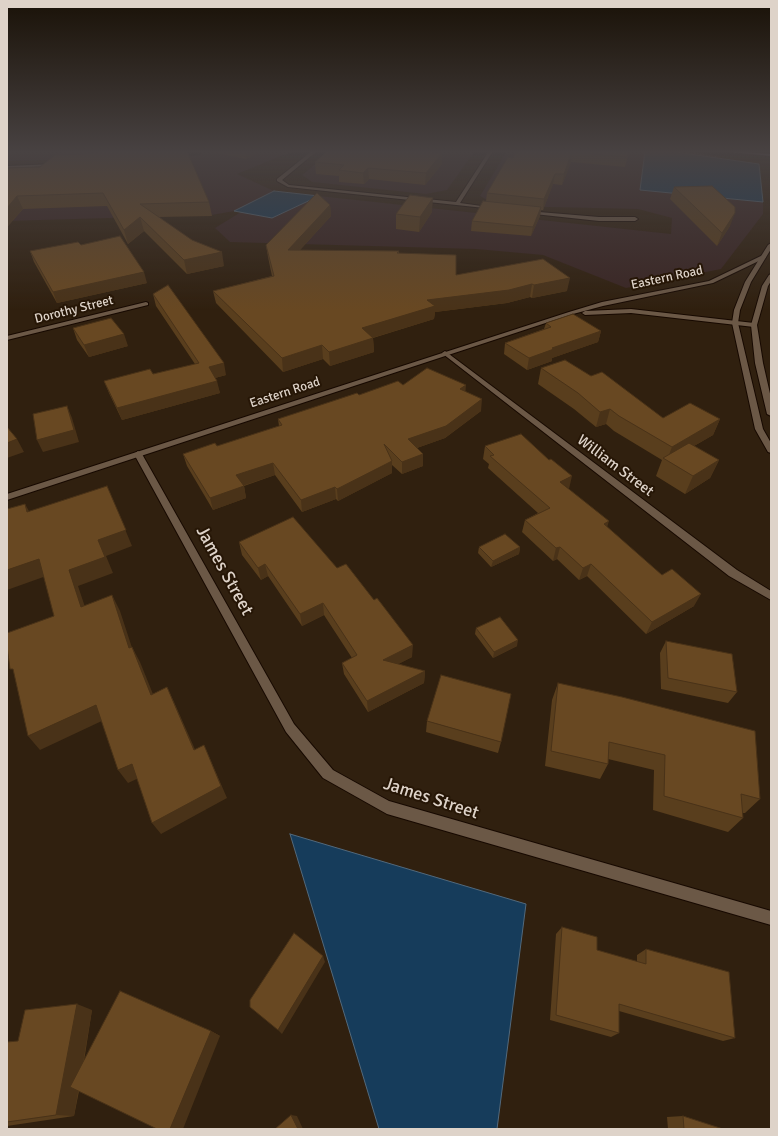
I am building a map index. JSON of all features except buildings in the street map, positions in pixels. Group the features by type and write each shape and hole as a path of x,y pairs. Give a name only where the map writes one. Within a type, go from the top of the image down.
{"street":[{"path":"457,204 496,208"},
{"path":"520,211 599,219 635,219"},
{"path":"771,245 748,282 737,310 735,323 759,429 771,450"},
{"name":"Eastern Road","path":"7,497 445,353 572,313 602,304 711,282 764,256"},
{"path":"771,276 765,286 754,325 759,363 771,414"},
{"name":"Dorothy Street","path":"7,338 146,304"},
{"name":"Eastern Road","path":"572,313 631,311 754,325"},
{"name":"William Street","path":"445,353 733,573 771,596"},
{"name":"James Street","path":"138,454 290,728 328,774 386,807 771,918"}],"shaded area":[{"path":"7,204 248,204 234,211 212,215 7,221"},
{"path":"302,204 393,204 671,234 672,218 638,209 546,207 518,204 763,204 763,214 721,269 626,288 543,255 476,249 230,242 215,228 241,212 272,218"}],"water":[{"path":"248,204 302,204 272,218 234,211"},
{"path":"290,834 526,904 497,1129 379,1129"}]}
